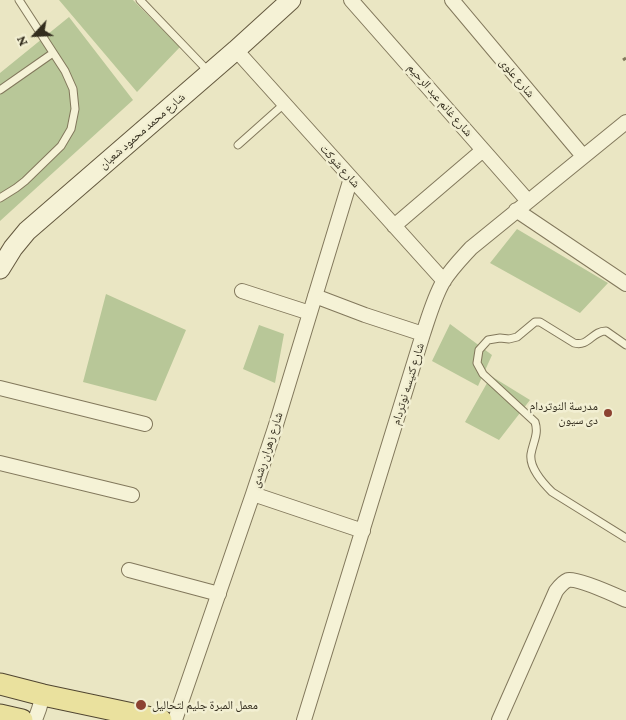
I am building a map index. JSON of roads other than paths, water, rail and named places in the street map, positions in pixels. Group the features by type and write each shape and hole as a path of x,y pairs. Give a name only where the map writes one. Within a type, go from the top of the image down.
{"main road":[{"path":"0,684 161,720"},
{"path":"0,715 22,720"}],"street":[{"name":"شارع محمد محمود شعبان","path":"0,265 28,231 291,0"},
{"name":"شارع غانم عبد الرحيم","path":"351,0 528,201"},
{"name":"شارع علوى","path":"452,0 583,156"},
{"name":"شارع شوكت","path":"236,50 444,281"},
{"name":"شارع كنيسه نوتردام","path":"304,720 423,334 435,298 444,281 471,248 626,122"},
{"path":"394,226 483,150"},
{"name":"شارع زهران رشدى","path":"175,720 253,494 316,296 351,178"},
{"path":"516,210 626,284"},
{"path":"242,292 310,314"},
{"path":"316,296 365,315 423,334"},
{"path":"0,388 145,424"},
{"path":"0,463 132,495"},
{"path":"253,494 363,531"},
{"path":"129,570 219,594"},
{"path":"499,720 556,591 561,585 567,580 576,580 626,600"},
{"path":"35,720 43,695"}],"lane":[{"path":"0,198 25,181 60,146 71,129 75,109 73,89 65,71 19,0"},
{"path":"140,0 210,72"},
{"path":"0,90 53,53"},
{"path":"238,145 284,104"},
{"path":"626,345 606,331 599,332 583,344 578,344 540,322 534,322 517,337 488,340 479,350 477,363 483,374 535,422 538,429 531,455 532,462 542,483 552,492 626,538"}],"place":[{"name":"مدرسة النوتردام دى سيون","path":"608,413"},
{"name":"معمل المبرة جليم لتحاليل","path":"141,705"}]}
